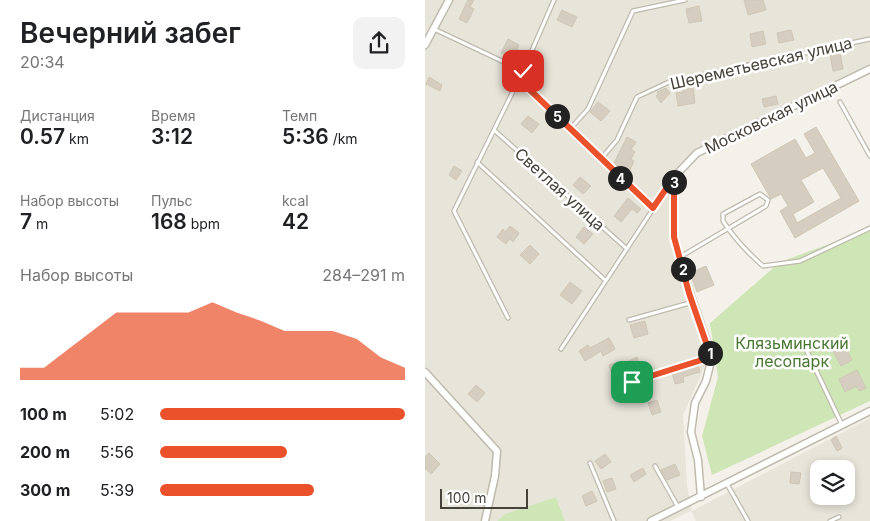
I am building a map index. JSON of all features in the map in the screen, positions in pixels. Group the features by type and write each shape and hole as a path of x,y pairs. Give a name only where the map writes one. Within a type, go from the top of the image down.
{"street":[{"path":"425,45 449,0"},
{"name":"Московская улица","path":"674,177 697,154 870,69"},
{"path":"674,177 674,237 711,357 706,381 695,402 691,432 698,460 701,497"},
{"path":"425,372 497,451 495,476 485,521"},
{"path":"651,521 870,411"}],"lane":[{"path":"508,318 454,211 523,71 553,0"},
{"path":"570,129 588,109 633,11 685,0"},
{"path":"434,29 523,71 529,89 600,160 653,208"},
{"name":"Шереметьевская улица","path":"600,160 617,140 637,97 669,82 870,39"},
{"path":"840,102 870,156"},
{"name":"Светлая улица","path":"493,130 627,249"},
{"path":"477,162 605,280"},
{"name":"Московская улица","path":"561,348 674,177"},
{"path":"680,257 728,229 766,206 768,200 760,194 723,214 723,222 728,229 763,266 800,261 870,228"},
{"path":"629,320 693,302"},
{"path":"804,345 842,425"},
{"path":"632,382 711,357"},
{"path":"590,463 614,521"},
{"path":"655,466 678,508"},
{"path":"727,484 748,521"},
{"path":"830,521 839,517"}],"shaded area":[{"path":"425,0 870,0 870,66 698,148 670,174 669,240 705,352 704,368 683,415 687,486 692,511 870,418 870,521 696,521 691,511 670,521 565,521 556,497 505,514 497,521 425,521"}],"green space":[{"name":"Клязьминский лесопарк","path":"870,229 870,401 712,475 702,436 718,377 710,323 780,262"},
{"path":"556,497 565,521 497,521 505,514"}],"building":[{"path":"468,0 474,0 470,7 474,9 467,23 459,19"},
{"path":"744,0 763,0 766,10 748,15"},
{"path":"699,6 702,21 689,23 686,9"},
{"path":"562,10 577,17 572,27 557,20"},
{"path":"791,30 794,40 779,43 777,33"},
{"path":"763,31 766,44 752,47 750,34"},
{"path":"508,39 519,45 512,59 501,53"},
{"path":"840,53 843,69 833,71 830,55"},
{"path":"429,77 442,85 440,91 426,84"},
{"path":"693,86 695,103 678,106 676,93 683,92 683,88"},
{"path":"666,88 670,93 661,103 656,96 657,92"},
{"path":"776,96 778,104 764,107 762,99"},
{"path":"598,102 610,111 601,121 590,112"},
{"path":"528,116 539,124 532,133 521,124"},
{"path":"816,127 859,201 795,238 780,211 788,206 781,194 771,199 751,164 795,139 806,158 815,153 804,134","holes":["823,168 841,198 797,223 793,214 814,202 801,180"]},
{"path":"627,137 636,142 631,149 635,152 631,159 634,161 628,174 613,165"},
{"path":"454,166 462,171 456,180 449,175"},
{"path":"580,177 591,186 583,194 573,185"},
{"path":"628,198 641,209 637,213 632,209 621,222 614,216"},
{"path":"510,226 519,233 513,242 510,239 506,244 497,237 503,229 505,232"},
{"path":"584,227 593,234 584,244 576,237"},
{"path":"530,245 539,254 530,264 520,255"},
{"path":"706,266 714,285 697,292 690,273"},
{"path":"570,282 582,291 572,304 560,295"},
{"path":"645,321 648,334 634,338 630,325"},
{"path":"609,338 615,349 603,356 601,351 585,361 579,351 588,345 590,348"},
{"path":"841,339 852,360 841,366 830,345"},
{"path":"637,357 641,371 633,375 629,372 614,380 609,365 619,362 622,371 627,362"},
{"path":"698,365 700,372 683,377 684,382 675,384 672,373"},
{"path":"857,370 866,388 859,391 856,386 845,392 839,379"},
{"path":"476,385 485,393 477,402 468,394"},
{"path":"657,400 661,412 652,415 648,403"},
{"path":"836,436 842,448 837,451 831,440"},
{"path":"429,453 440,464 431,474 425,468 425,457"},
{"path":"605,454 611,462 601,469 595,461"},
{"path":"675,464 680,475 667,480 661,470"},
{"path":"643,468 646,474 634,482 630,475"},
{"path":"791,472 801,473 799,484 790,483"},
{"path":"612,478 616,489 607,492 603,481"},
{"path":"592,491 597,501 586,506 582,496"}],"route":[{"path":"523,71 529,89 600,160 653,208 674,177 674,237 689,293 711,357 632,382"}]}
